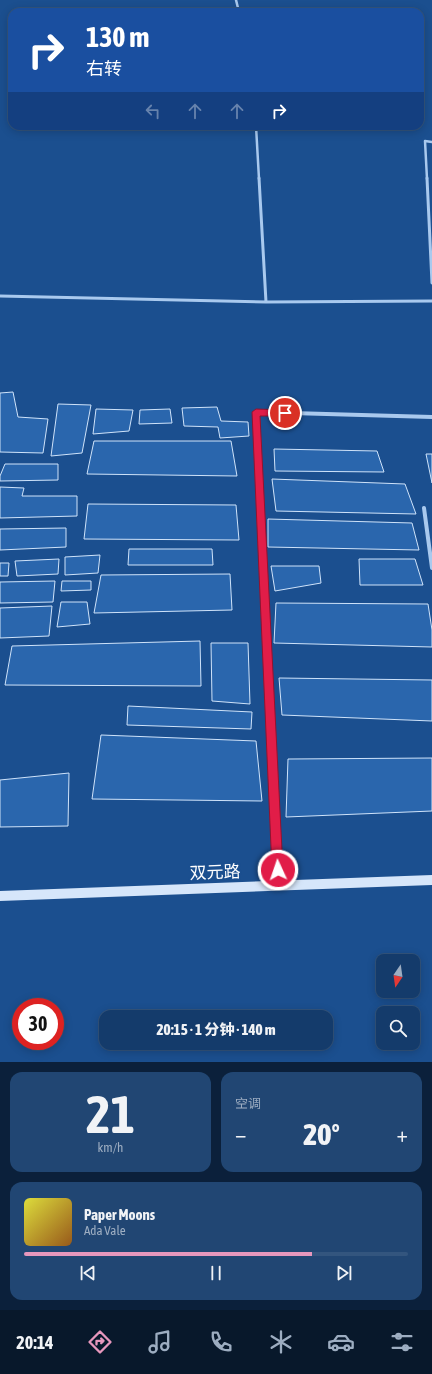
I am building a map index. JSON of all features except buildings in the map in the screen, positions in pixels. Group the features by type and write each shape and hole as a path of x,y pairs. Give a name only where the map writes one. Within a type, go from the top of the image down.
{"street":[{"path":"256,130 266,302"},
{"path":"432,142 425,141 432,283"},
{"path":"0,296 266,302 432,301"},
{"path":"278,886 256,412 432,417"},
{"path":"424,508 432,568"},
{"name":"双元路","path":"0,896 432,880"}],"route":[{"path":"278,870 256,412 285,413"}]}
